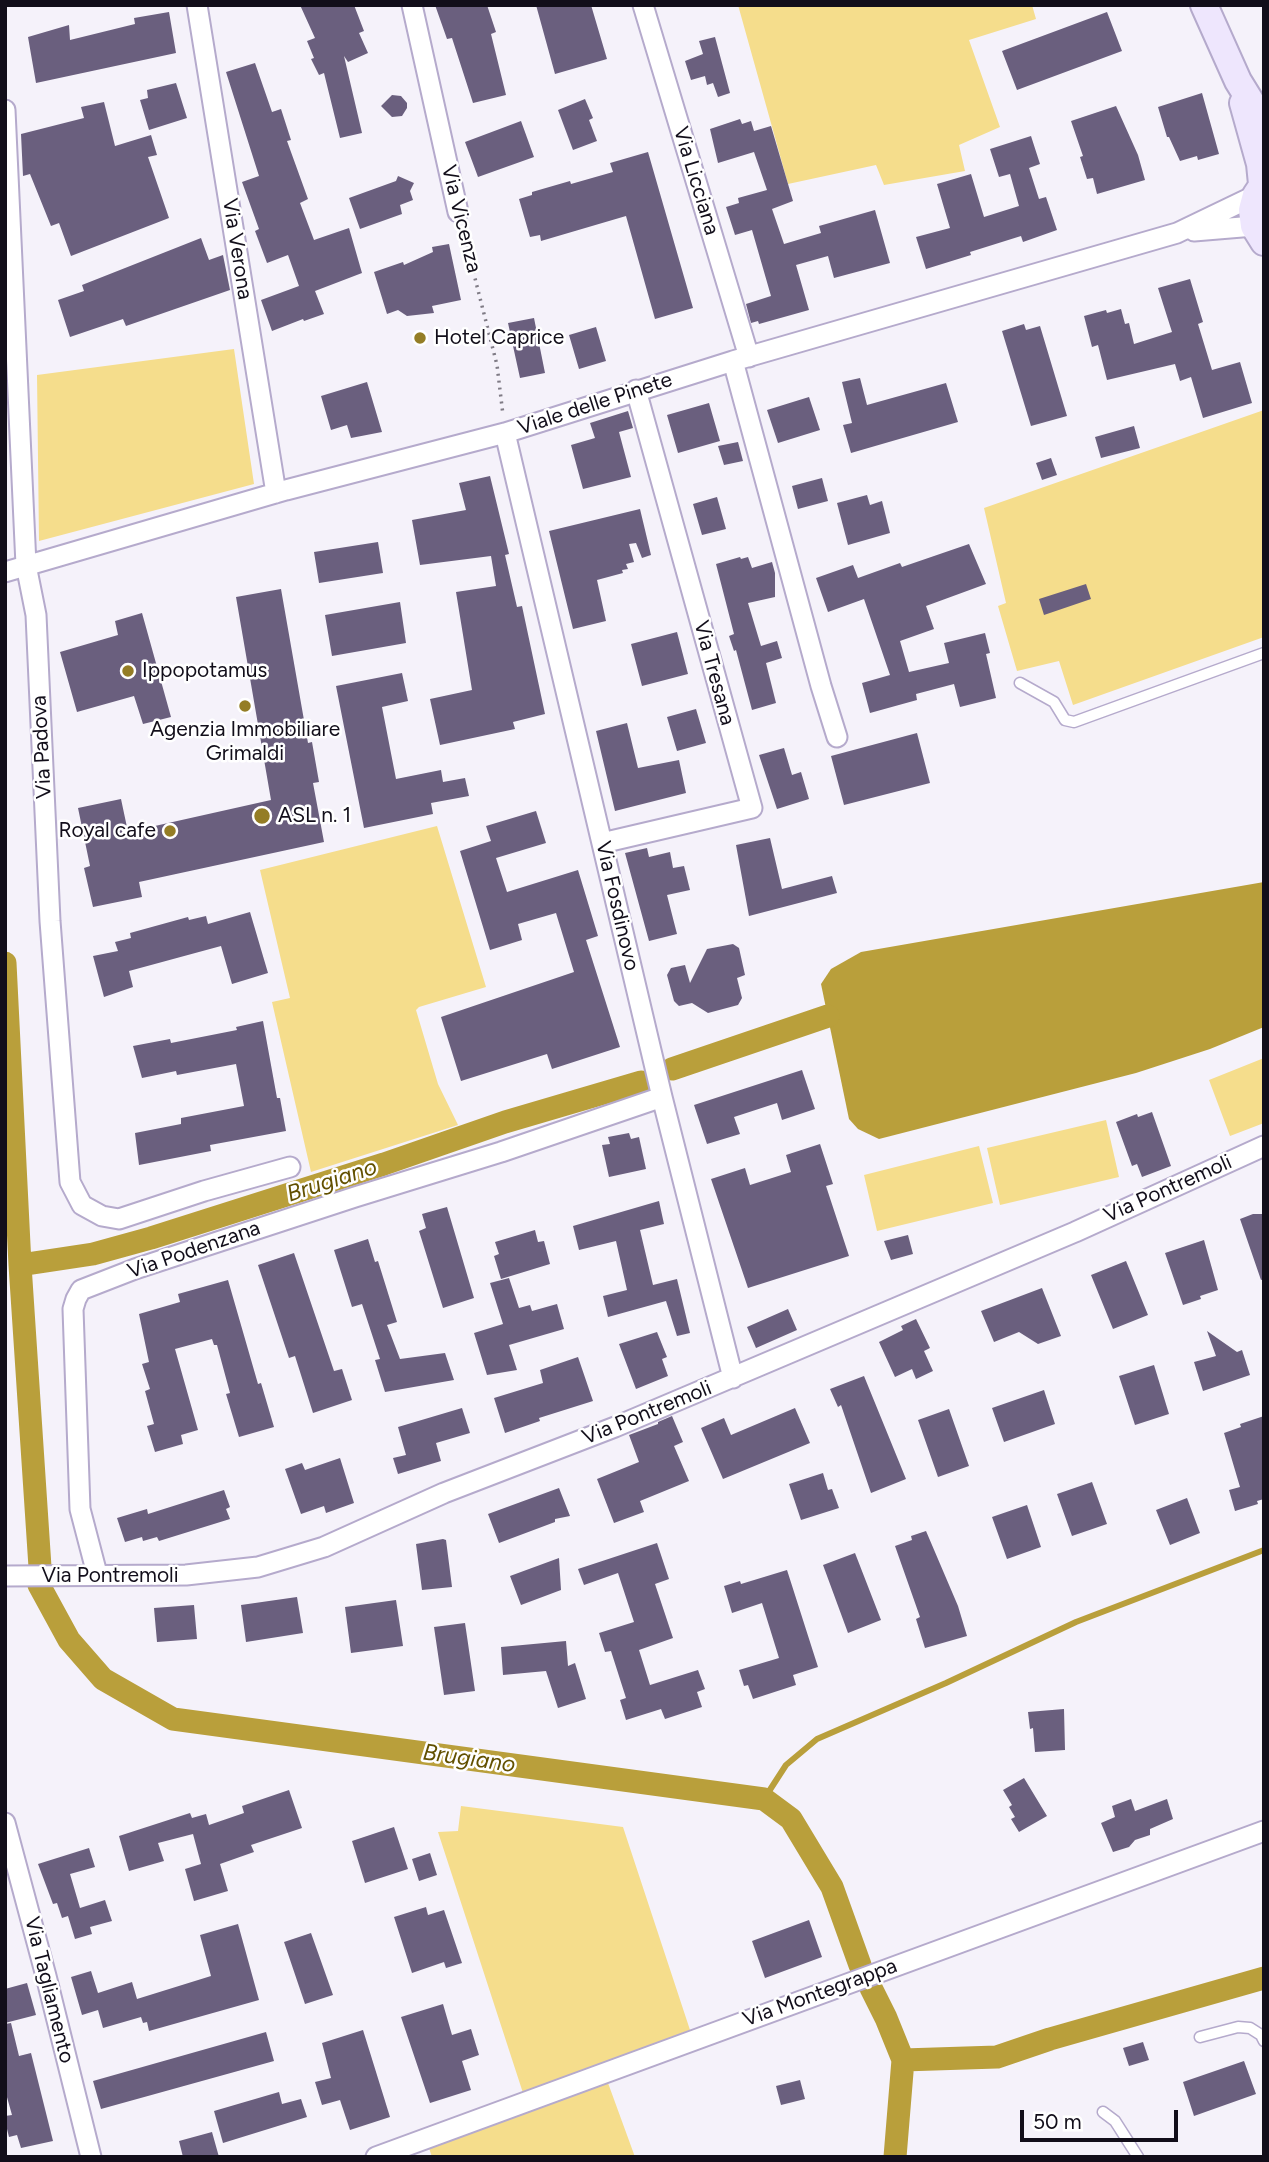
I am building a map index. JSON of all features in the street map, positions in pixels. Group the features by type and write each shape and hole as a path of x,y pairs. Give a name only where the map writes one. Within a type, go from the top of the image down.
{"main road":[{"path":"1205,5 1237,81 1260,164 1260,187"},
{"path":"1237,81 1264,123"},
{"name":"Viale delle Pinete","path":"1259,234 1252,210 1260,187"}],"street":[{"name":"Via Verona","path":"197,5 276,493"},
{"name":"Via Vicenza","path":"412,5 458,212"},
{"name":"Via Licciana","path":"643,5 741,359 821,686 837,737"},
{"name":"Via Padova","path":"5,110 17,568 36,617 50,921 70,1182 82,1205 102,1216 119,1219 290,1167"},
{"name":"Viale delle Pinete","path":"17,568 276,493 505,433 636,390 1183,232 1260,187"},
{"name":"Viale delle Pinete","path":"1183,232 1259,234"},
{"name":"Via Tresana","path":"602,843 752,808 636,390"},
{"name":"Via Fosdinovo","path":"505,433 662,1097 733,1378"},
{"name":"Via Podenzana","path":"97,1574 80,1510 73,1309 81,1290 135,1269 501,1152 662,1097"},
{"name":"Via Pontremoli","path":"6,1576 186,1576 258,1567 324,1547 444,1493 733,1378 1075,1232 1264,1146"},
{"name":"Via Tagliamento","path":"5,1823 92,2157"},
{"name":"Via Montegrappa","path":"376,2157 1264,1830"}],"lane":[{"path":"1020,683 1054,702 1065,720 1074,722 1264,653"},
{"path":"1200,2037 1238,2027 1250,2028 1261,2035 1264,2041"},
{"path":"1103,2112 1115,2121 1138,2157"}],"path":[{"name":"Via Vicenza","path":"458,212 498,365 505,433"}],"shaded area":[{"path":"738,5 1032,5 1036,19 969,40 1000,127 959,145 965,171 884,185 876,165 788,184"},
{"path":"234,349 254,484 39,541 37,375"},
{"path":"1264,410 1264,637 1073,705 1059,661 1017,671 998,606 1006,603 984,508"},
{"path":"437,826 486,987 416,1010 438,1084 458,1125 311,1172 272,1002 290,998 260,870"},
{"path":"1264,882 1264,1027 1210,1049 1136,1073 879,1139 858,1129 849,1119 821,984 831,969 861,952"},
{"path":"1264,1058 1264,1123 1230,1136 1209,1080"},
{"path":"1106,1120 1119,1177 1000,1205 987,1148"},
{"path":"979,1146 993,1203 877,1231 864,1175"},
{"path":"461,1806 623,1827 690,2030 523,2093 438,1832 458,1831"},
{"path":"608,2083 635,2157 432,2157 429,2148"}],"building":[{"path":"300,5 354,5 364,31 359,33 368,53 348,62 344,56 362,133 340,138 324,73 319,75 311,59 314,58 307,41 315,38"},
{"path":"435,5 487,5 496,32 491,34 506,95 473,103 452,38 447,39"},
{"path":"536,5 591,5 607,59 555,74"},
{"path":"169,12 176,53 36,83 28,37 69,25 70,40 135,24 134,18"},
{"path":"1107,12 1122,51 1017,90 1002,51"},
{"path":"715,37 730,93 718,97 713,83 707,85 705,76 691,80 685,61 703,54 699,41"},
{"path":"255,63 272,112 281,109 291,140 287,141 308,199 300,203 314,240 349,228 362,273 315,291 324,314 272,331 261,300 299,286 288,255 267,263 255,231 259,229 242,182 259,176 226,72"},
{"path":"176,83 187,118 149,130 140,100 148,98 147,90"},
{"path":"1202,93 1219,154 1198,160 1197,156 1180,161 1167,137 1158,107"},
{"path":"392,95 401,96 407,103 402,116 392,117 381,106"},
{"path":"585,99 593,118 589,120 597,141 573,150 558,110"},
{"path":"104,102 115,146 151,135 157,155 148,157 169,218 71,256 59,223 51,226 30,174 23,176 21,134 84,118 81,107"},
{"path":"1116,106 1138,155 1145,180 1097,194 1093,178 1087,179 1080,157 1083,156 1071,121"},
{"path":"740,119 742,124 751,121 754,131 771,126 793,201 772,209 784,244 821,233 819,226 875,210 890,263 834,278 828,256 796,265 809,310 759,324 758,321 751,323 746,304 771,296 752,230 735,235 726,207 739,203 738,198 767,190 754,152 718,163 710,129"},
{"path":"521,121 534,157 478,177 465,142"},
{"path":"1031,136 1040,164 1029,168 1039,199 1046,197 1057,230 1023,242 1021,236 926,269 916,237 950,228 937,184 971,174 984,217 1019,206 1010,174 999,177 990,149"},
{"path":"648,152 693,308 655,319 626,216 541,241 540,235 530,237 519,199 532,195 532,192 570,181 571,184 613,172 610,163"},
{"path":"398,176 414,183 410,191 413,200 400,205 402,214 360,229 349,198 396,181"},
{"path":"201,238 209,260 223,255 230,290 126,326 123,319 70,337 58,300 84,291 82,285"},
{"path":"449,244 461,300 432,306 434,313 407,316 398,310 387,314 374,272 403,262 404,265 433,252 432,247"},
{"path":"1190,279 1203,322 1198,324 1212,370 1240,362 1252,403 1203,418 1191,377 1180,381 1175,364 1107,380 1098,345 1092,347 1084,316 1121,309 1125,324 1129,323 1134,344 1172,332 1158,288"},
{"path":"534,318 545,373 520,378 508,323"},
{"path":"1024,324 1026,330 1040,326 1067,416 1031,426 1002,331"},
{"path":"596,327 606,361 579,369 569,335"},
{"path":"860,378 867,405 946,383 958,422 851,453 843,425 852,423 842,382"},
{"path":"367,382 382,432 351,438 347,425 331,430 321,396"},
{"path":"809,397 820,430 778,443 767,410"},
{"path":"709,403 720,441 678,453 667,415"},
{"path":"628,411 633,428 619,432 631,477 583,489 571,445 595,438 590,423"},
{"path":"1134,426 1140,448 1101,458 1095,437"},
{"path":"738,442 743,461 724,465 718,446"},
{"path":"1051,458 1057,475 1042,480 1036,463"},
{"path":"490,476 509,554 505,555 517,607 522,606 545,714 513,722 515,729 440,745 430,699 472,690 456,592 496,586 491,556 420,565 412,520 466,510 459,483"},
{"path":"822,478 828,501 798,509 792,486"},
{"path":"867,495 870,505 882,501 890,533 848,545 837,503"},
{"path":"717,497 726,529 702,535 693,504"},
{"path":"640,509 651,555 642,558 636,543 629,544 634,562 626,564 628,569 597,580 606,621 573,629 549,531"},
{"path":"378,542 383,573 319,583 314,552"},
{"path":"969,544 986,584 926,606 934,629 900,641 909,672 949,663 944,643 985,633 990,653 986,654 996,698 960,707 954,684 916,694 917,700 870,713 862,683 890,675 864,599 828,612 816,578 853,565 858,578 900,563 902,567"},
{"path":"748,557 752,568 772,562 775,597 748,603 761,646 777,641 782,658 766,663 776,703 752,710 736,650 734,651 729,636 734,634 716,564"},
{"path":"1086,584 1091,599 1044,615 1039,599"},
{"path":"281,589 308,743 312,742 319,782 313,783 324,842 139,882 142,897 93,907 84,868 90,866 78,808 121,799 128,832 271,800 236,597"},
{"path":"400,602 406,643 332,656 325,615"},
{"path":"142,613 171,717 143,724 134,696 77,712 60,652 118,635 115,621"},
{"path":"677,632 688,674 642,686 631,644"},
{"path":"402,673 408,701 382,707 396,779 441,770 443,782 465,778 469,796 431,803 433,814 364,828 336,686"},
{"path":"696,709 706,743 677,751 667,717"},
{"path":"627,723 638,768 679,760 686,793 615,811 596,731"},
{"path":"917,733 930,783 844,805 831,756"},
{"path":"784,748 792,775 801,772 809,799 777,809 759,755"},
{"path":"536,811 546,843 496,858 507,892 578,870 598,936 586,940 620,1047 552,1069 547,1054 461,1081 441,1017 574,972 556,913 518,924 522,940 490,950 460,851 491,841 486,826"},
{"path":"770,838 782,889 832,876 837,893 749,916 736,845"},
{"path":"647,848 649,857 670,852 673,868 684,866 690,890 667,895 677,934 649,941 625,853"},
{"path":"250,912 268,973 232,984 221,946 129,971 133,987 104,997 93,956 118,951 115,942 131,938 130,933 188,917 189,920 206,916 208,924"},
{"path":"733,944 739,948 745,975 737,978 742,998 738,1005 708,1013 692,1003 679,1006 674,1001 667,975 671,968 685,965 690,983 707,949"},
{"path":"263,1021 286,1131 210,1145 211,1151 139,1165 135,1133 181,1124 181,1118 244,1106 236,1064 177,1075 176,1071 142,1078 133,1046 170,1039 171,1043 237,1030 236,1027"},
{"path":"802,1070 815,1109 782,1120 777,1103 734,1117 740,1134 707,1144 694,1105"},
{"path":"1152,1112 1171,1166 1142,1177 1137,1164 1132,1166 1116,1122"},
{"path":"629,1133 631,1139 639,1137 646,1169 609,1177 602,1145 610,1144 608,1137"},
{"path":"820,1144 833,1184 826,1186 849,1256 748,1288 711,1179 745,1168 750,1185 791,1172 786,1155"},
{"path":"659,1201 664,1224 640,1230 653,1285 677,1279 690,1333 677,1336 666,1301 608,1317 603,1296 627,1290 616,1241 579,1250 573,1226"},
{"path":"447,1207 474,1298 443,1308 419,1231 426,1228 422,1214"},
{"path":"1253,1214 1264,1214 1264,1279 1261,1280 1240,1219"},
{"path":"535,1230 538,1242 544,1241 550,1264 501,1279 494,1256 499,1254 495,1242"},
{"path":"908,1235 913,1254 891,1260 884,1241"},
{"path":"368,1239 375,1262 378,1261 397,1322 387,1325 400,1359 445,1353 454,1380 385,1392 375,1360 380,1359 362,1304 352,1307 334,1250"},
{"path":"1204,1240 1218,1290 1183,1305 1165,1253"},
{"path":"294,1253 334,1371 342,1369 352,1400 313,1413 295,1356 289,1358 258,1265"},
{"path":"1126,1261 1148,1315 1113,1329 1091,1275"},
{"path":"509,1278 519,1308 530,1305 532,1311 557,1304 564,1329 509,1345 517,1370 487,1375 474,1333 503,1324 490,1283"},
{"path":"228,1280 258,1384 261,1383 274,1427 239,1437 226,1394 230,1393 217,1345 214,1345 212,1339 175,1349 198,1430 181,1435 183,1444 155,1452 147,1426 154,1424 145,1391 150,1389 142,1364 149,1362 139,1314 180,1302 178,1294"},
{"path":"1042,1288 1061,1336 1038,1344 1019,1332 994,1342 981,1311"},
{"path":"788,1309 797,1330 756,1348 747,1327"},
{"path":"916,1319 930,1348 924,1351 933,1371 916,1379 912,1369 895,1377 879,1342 903,1330 901,1326"},
{"path":"1207,1331 1237,1352 1242,1350 1250,1375 1203,1391 1194,1362 1216,1356"},
{"path":"657,1332 667,1357 662,1359 668,1376 636,1389 619,1344"},
{"path":"578,1357 593,1401 539,1418 540,1421 505,1433 494,1398 543,1383 540,1370"},
{"path":"1154,1365 1169,1414 1135,1425 1119,1376"},
{"path":"864,1376 906,1479 871,1493 841,1405 838,1407 830,1389"},
{"path":"1044,1390 1055,1424 1004,1442 992,1408"},
{"path":"462,1408 470,1433 436,1443 441,1461 398,1474 393,1458 406,1455 398,1427"},
{"path":"795,1408 810,1443 723,1479 701,1428 724,1418 731,1435"},
{"path":"949,1409 969,1466 938,1477 918,1420"},
{"path":"672,1416 683,1442 674,1446 689,1481 640,1501 644,1512 614,1523 597,1479 639,1462 629,1435"},
{"path":"1264,1416 1264,1499 1257,1501 1258,1504 1235,1511 1229,1490 1240,1487 1224,1433"},
{"path":"340,1458 354,1503 326,1513 324,1506 301,1514 285,1469 302,1463 305,1470"},
{"path":"823,1473 828,1490 832,1489 839,1508 801,1520 789,1484"},
{"path":"1092,1482 1107,1524 1072,1536 1057,1494"},
{"path":"559,1488 570,1516 555,1519 555,1522 499,1543 488,1514"},
{"path":"224,1490 230,1507 226,1509 230,1519 159,1541 157,1537 143,1541 142,1537 125,1542 117,1518 147,1509 148,1514"},
{"path":"1187,1498 1200,1533 1170,1545 1156,1510"},
{"path":"1027,1505 1041,1547 1007,1559 992,1517"},
{"path":"926,1531 958,1606 967,1636 925,1648 916,1619 920,1617 895,1546"},
{"path":"446,1540 452,1587 422,1590 416,1544"},
{"path":"657,1543 669,1579 655,1584 673,1638 639,1650 650,1685 698,1670 705,1689 697,1692 702,1707 665,1719 661,1709 626,1720 620,1700 626,1698 611,1651 605,1652 599,1633 634,1622 618,1573 584,1585 578,1569"},
{"path":"855,1553 881,1620 848,1633 823,1565"},
{"path":"559,1558 561,1590 521,1605 510,1576"},
{"path":"787,1570 818,1667 793,1675 796,1685 753,1699 748,1685 744,1686 739,1670 779,1658 762,1603 732,1613 724,1586 740,1581 741,1584"},
{"path":"297,1597 303,1633 246,1642 241,1605"},
{"path":"396,1600 403,1646 351,1653 345,1607"},
{"path":"194,1605 197,1639 157,1642 154,1608"},
{"path":"465,1623 475,1691 444,1695 434,1627"},
{"path":"566,1641 568,1666 575,1663 586,1699 558,1708 546,1671 503,1675 501,1647"},
{"path":"1064,1709 1065,1750 1035,1752 1033,1728 1030,1729 1028,1712"},
{"path":"1024,1778 1047,1816 1019,1832 1011,1819 1015,1817 1009,1807 1012,1805 1003,1790"},
{"path":"289,1790 302,1828 251,1845 254,1852 220,1864 228,1891 194,1901 185,1869 201,1864 193,1834 158,1843 164,1861 129,1871 119,1836 190,1813 192,1818 206,1814 209,1825 244,1813 242,1806"},
{"path":"1131,1799 1135,1811 1167,1799 1173,1819 1150,1829 1150,1835 1135,1840 1129,1847 1113,1852 1101,1823 1115,1817 1112,1806"},
{"path":"394,1827 408,1869 365,1883 352,1841"},
{"path":"89,1848 95,1867 70,1874 80,1908 105,1900 112,1921 90,1927 92,1934 75,1939 68,1916 62,1918 57,1903 53,1904 38,1864"},
{"path":"430,1853 437,1875 419,1881 412,1859"},
{"path":"426,1907 428,1915 444,1910 462,1963 446,1968 444,1962 412,1973 394,1917"},
{"path":"809,1920 822,1957 765,1978 752,1941"},
{"path":"238,1924 259,2000 149,2031 147,2022 143,2023 141,2017 103,2028 98,2010 82,2015 71,1977 91,1971 98,1993 132,1982 137,1999 211,1976 200,1935"},
{"path":"311,1933 333,1995 305,2004 284,1942"},
{"path":"27,1983 36,2015 5,2023 5,1989"},
{"path":"443,2004 452,2035 471,2029 479,2055 462,2061 471,2090 430,2103 401,2017"},
{"path":"11,2023 19,2056 31,2053 53,2141 21,2148 17,2135 9,2137 5,2121 5,2116 12,2115 5,2090 5,2024"},
{"path":"363,2030 390,2117 350,2130 340,2100 322,2105 315,2082 331,2078 322,2043"},
{"path":"266,2032 274,2061 101,2109 93,2081"},
{"path":"1143,2042 1149,2060 1129,2066 1123,2048"},
{"path":"1244,2061 1256,2094 1194,2116 1183,2082"},
{"path":"800,2080 805,2099 781,2105 776,2086"},
{"path":"279,2092 282,2104 301,2099 307,2117 223,2143 214,2111"},
{"path":"212,2132 219,2157 183,2157 179,2141"}],"waterway":[{"name":"Brugiano","path":"5,963 20,1265 40,1567"},
{"name":"Brugiano","path":"672,1069 828,1016"},
{"name":"Brugiano","path":"20,1265 93,1254 151,1238 384,1164 505,1122 641,1082"},
{"path":"764,1799 786,1765 817,1739 1076,1622 1264,1550"},
{"name":"Brugiano","path":"39,1585 69,1640 103,1679 173,1719 764,1799 791,1819 832,1887 860,1965"},
{"path":"903,2060 997,2057 1050,2039 1264,1978"},
{"name":"Brugiano","path":"871,1988 903,2060 895,2157"}],"place":[{"name":"Hotel Caprice","path":"420,338"},
{"name":"Ippopotamus","path":"128,671"},
{"name":"Agenzia Immobiliare Grimaldi","path":"245,706"},
{"name":"ASL n. 1","path":"262,816"},
{"name":"Royal cafe","path":"170,831"}]}
